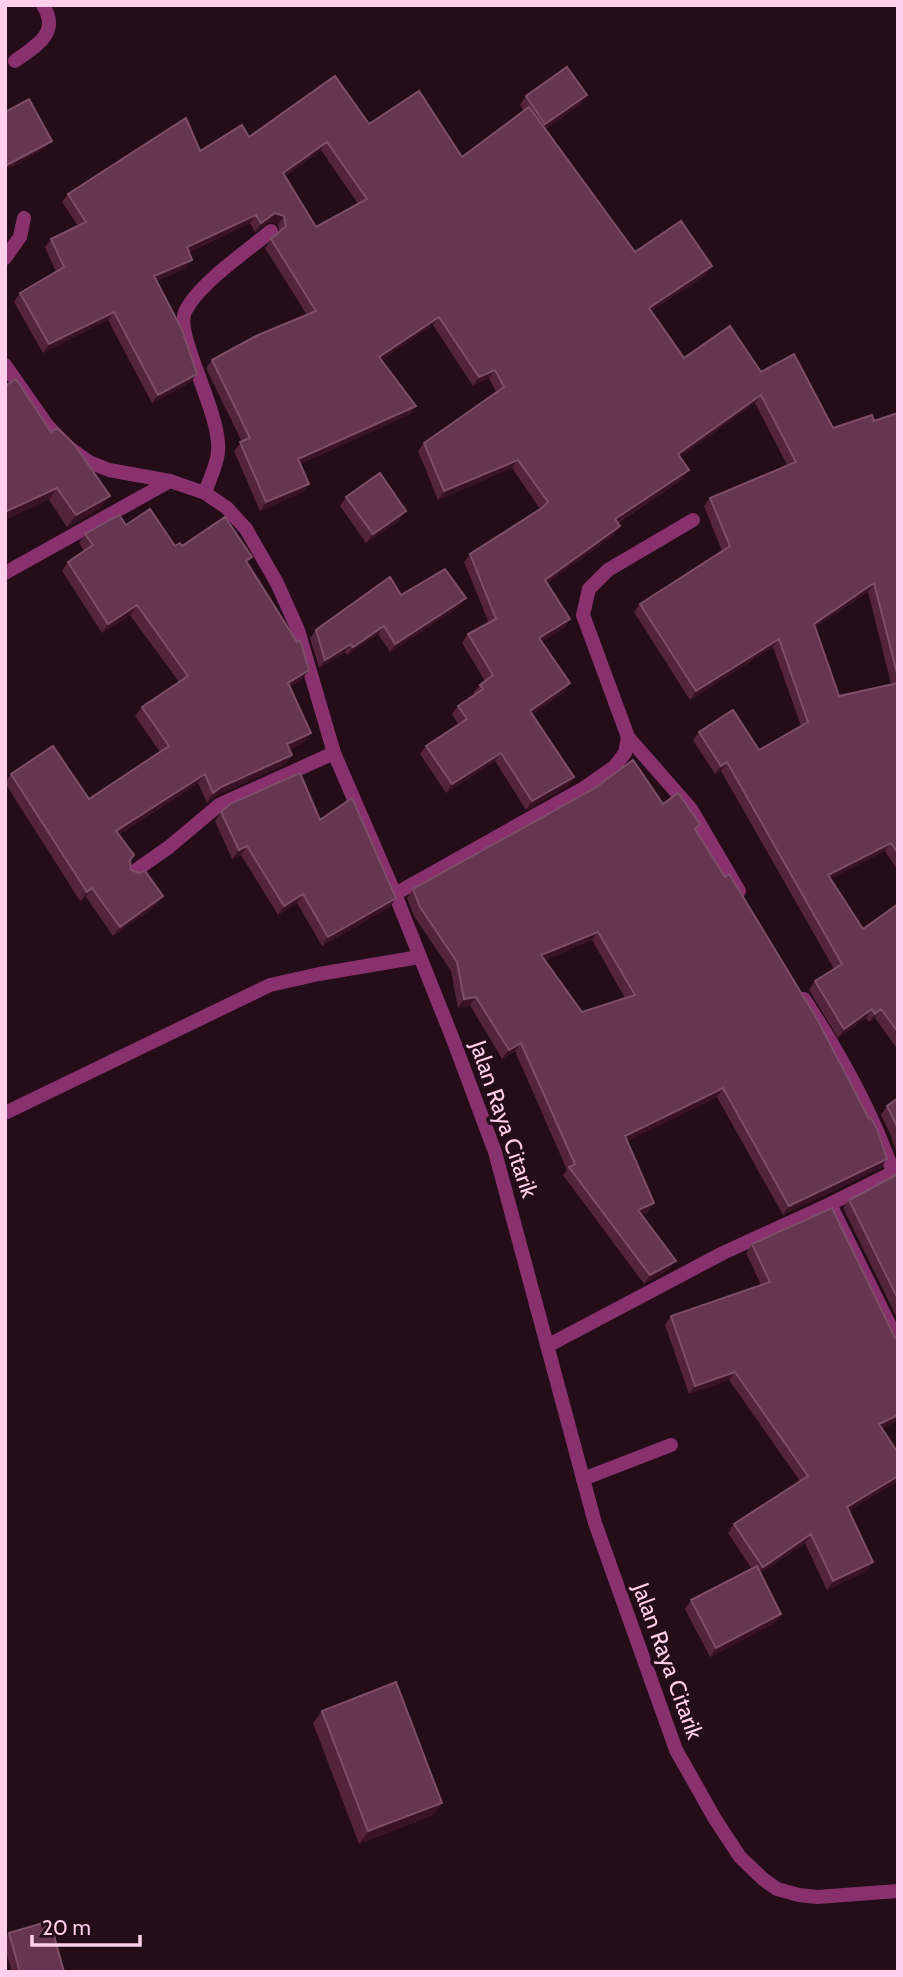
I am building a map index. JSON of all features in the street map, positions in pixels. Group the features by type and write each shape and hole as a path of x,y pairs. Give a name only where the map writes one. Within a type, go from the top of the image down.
{"street":[{"path":"15,61 43,40 47,33 50,22 43,5"},
{"path":"5,258 20,237 24,218"},
{"path":"205,493 218,452 215,419 181,324 184,313 196,295 271,231"},
{"name":"Jalan Raya Citarik","path":"5,365 47,425 68,447 89,462 109,470 170,481 205,493 227,508 246,529 277,583 298,630 334,753 454,1042 495,1152 595,1523 676,1750 740,1857 777,1889 800,1895 865,1895 898,1891"},
{"path":"5,573 170,481"},
{"path":"693,520 608,570 589,589 583,615 628,737 691,809 748,908"},
{"path":"394,894 584,788 614,766 625,753 628,737"},
{"path":"132,873 169,847 219,805 334,753"},
{"path":"5,1113 270,985 419,957"},
{"path":"549,1345 723,1253 830,1205 895,1171 880,1134 820,1023 797,988"},
{"path":"830,1205 898,1342"},
{"path":"583,1479 671,1445"}],"building":[{"path":"567,67 587,95 545,124 526,96"},
{"path":"335,76 369,124 419,91 462,157 529,107 635,252 681,221 712,266 649,308 684,358 730,326 761,372 794,354 833,428 872,415 874,421 898,413 898,677 874,583 814,624 839,696 898,683 898,853 891,843 828,875 863,929 898,904 898,1032 881,1009 875,1014 872,1009 844,1029 815,981 842,964 727,762 721,766 699,732 733,710 759,750 808,722 779,639 696,691 640,604 730,546 710,498 796,462 761,395 678,454 689,470 615,519 620,526 545,580 570,619 539,638 570,683 530,711 574,777 532,801 501,753 452,784 426,746 467,719 458,706 483,689 480,685 493,675 468,634 496,619 470,554 548,502 518,460 444,491 424,443 504,387 495,370 479,377 439,317 379,357 416,406 298,459 309,484 266,502 240,442 250,438 212,360 256,336 316,311 271,239 286,226 284,216 275,213 261,223 256,215 187,247 192,260 154,276 182,330 197,374 158,395 114,312 49,344 20,293 64,267 51,239 86,222 68,194 186,118 200,151 242,125 249,137","holes":["327,142 367,199 316,227 283,173"]},
{"path":"29,99 52,141 5,166 5,112"},
{"path":"16,379 51,432 57,428 74,444 110,496 76,515 57,488 5,512 5,386"},
{"path":"380,473 406,511 373,534 346,497"},
{"path":"150,509 175,546 180,543 182,546 225,517 252,557 246,561 297,642 300,640 309,670 288,683 311,733 287,744 292,755 213,793 205,774 116,831 134,855 130,860 131,870 139,873 145,871 163,896 120,927 92,888 87,892 11,774 53,746 89,799 169,746 142,707 188,676 137,605 108,624 68,562 93,545 85,534 119,515 126,525"},
{"path":"445,569 466,598 395,644 384,626 353,647 351,644 325,660 316,630 390,577 401,595"},
{"path":"633,760 663,804 678,793 700,824 695,829 725,877 729,874 817,1019 869,1119 871,1118 877,1129 887,1159 789,1206 723,1088 625,1136 654,1203 638,1210 676,1261 650,1275 569,1167 575,1164 521,1043 509,1050 476,997 464,999 457,962 420,907 413,889 595,788","holes":["598,932 635,995 582,1012 541,955"]},
{"path":"300,773 320,820 352,798 396,898 328,937 303,894 284,906 247,846 239,850 221,812 230,804"},
{"path":"898,1098 898,1130 887,1106"},
{"path":"898,1174 898,1299 849,1200"},
{"path":"832,1208 895,1338 898,1339 898,1415 879,1424 898,1453 898,1476 847,1507 873,1562 833,1581 811,1534 763,1567 734,1524 808,1476 735,1372 695,1386 671,1316 770,1282 752,1244"},
{"path":"757,1566 781,1614 716,1648 691,1600"},
{"path":"396,1682 442,1803 368,1831 322,1711"},
{"path":"50,1921 64,1972 20,1972 9,1933"}]}
